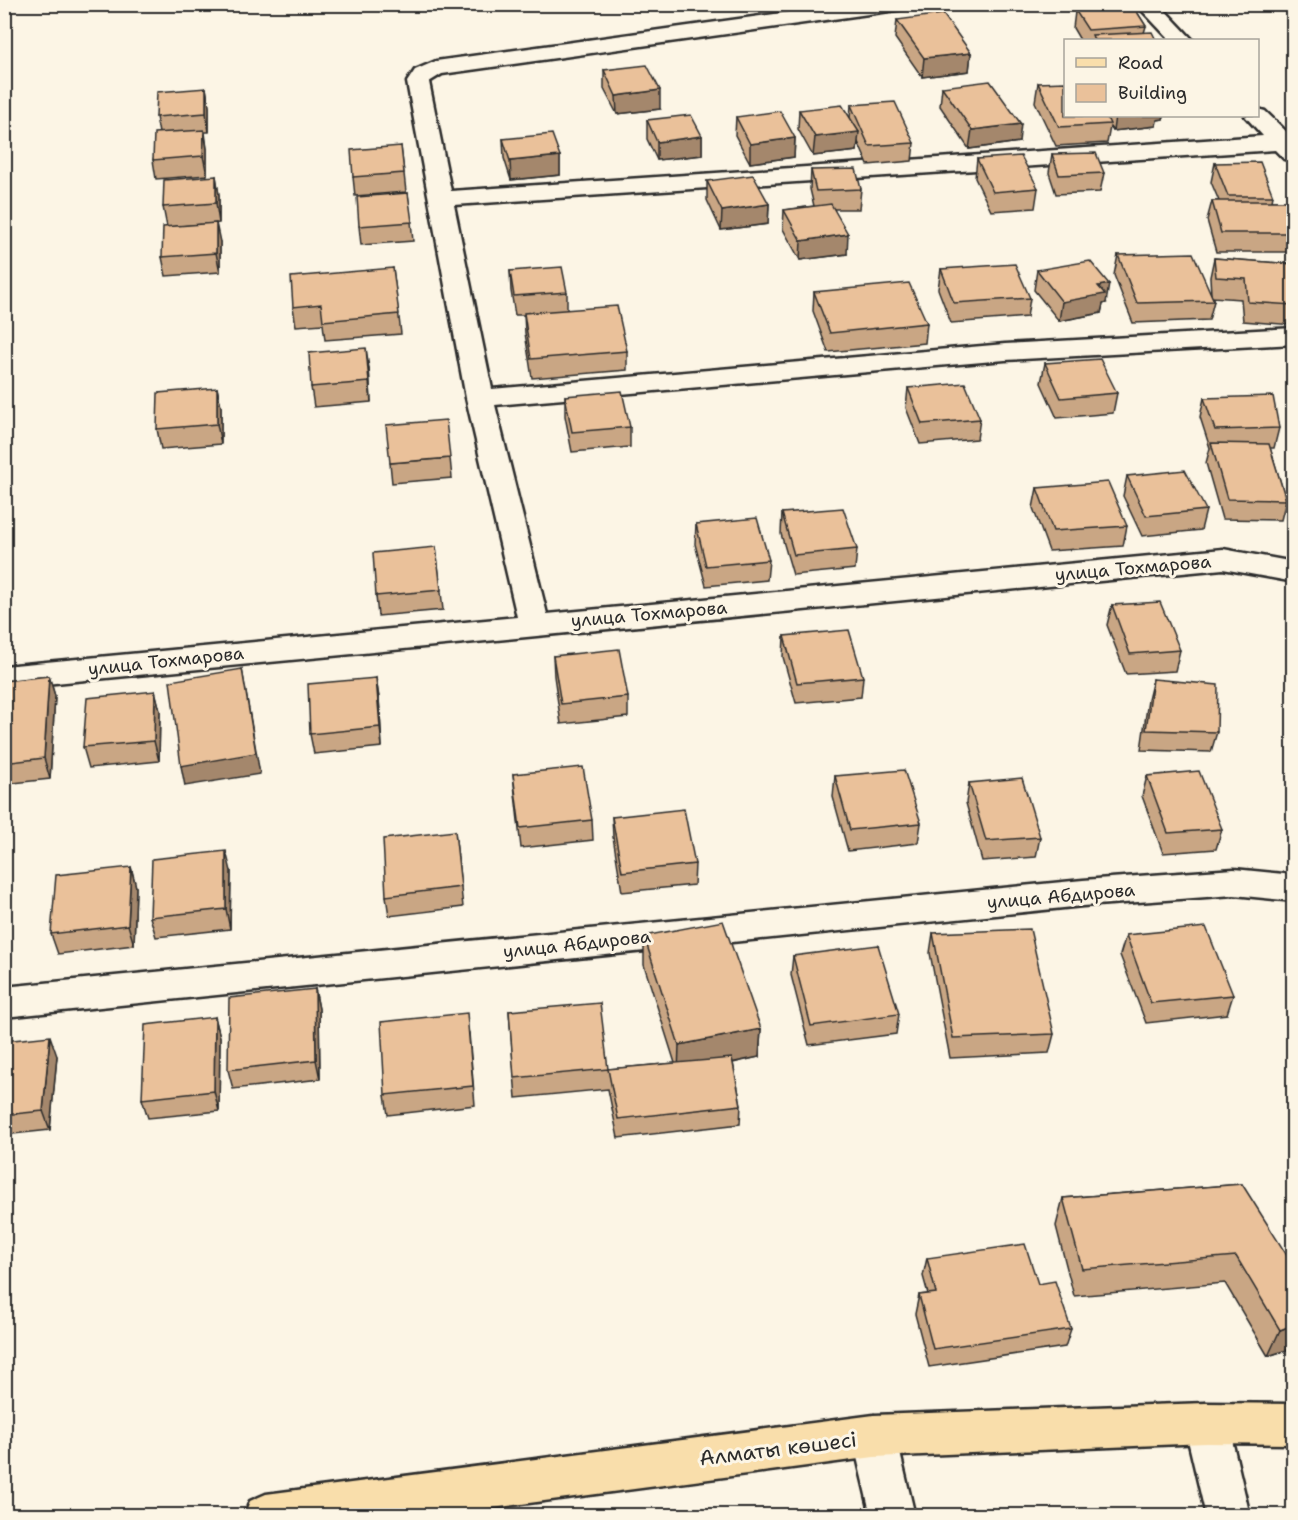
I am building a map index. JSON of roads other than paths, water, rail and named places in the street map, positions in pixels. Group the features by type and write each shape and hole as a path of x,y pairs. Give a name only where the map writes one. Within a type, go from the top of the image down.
{"main road":[{"name":"Алматы көшесі","path":"266,1515 874,1436 1206,1423 1293,1424"}],"street":[{"path":"534,625 480,398 418,82 423,75 436,68 897,4"},
{"path":"1146,4 1181,39"},
{"path":"1258,117 1289,148"},
{"path":"441,199 1289,148"},
{"path":"480,398 1005,352 1293,336"},
{"name":"улица Тохмарова","path":"4,676 1223,559 1293,572"},
{"name":"улица Абдирова","path":"4,1002 1083,893 1234,882 1293,888"},
{"path":"1206,1423 1228,1515"},
{"path":"874,1436 893,1515"}]}
